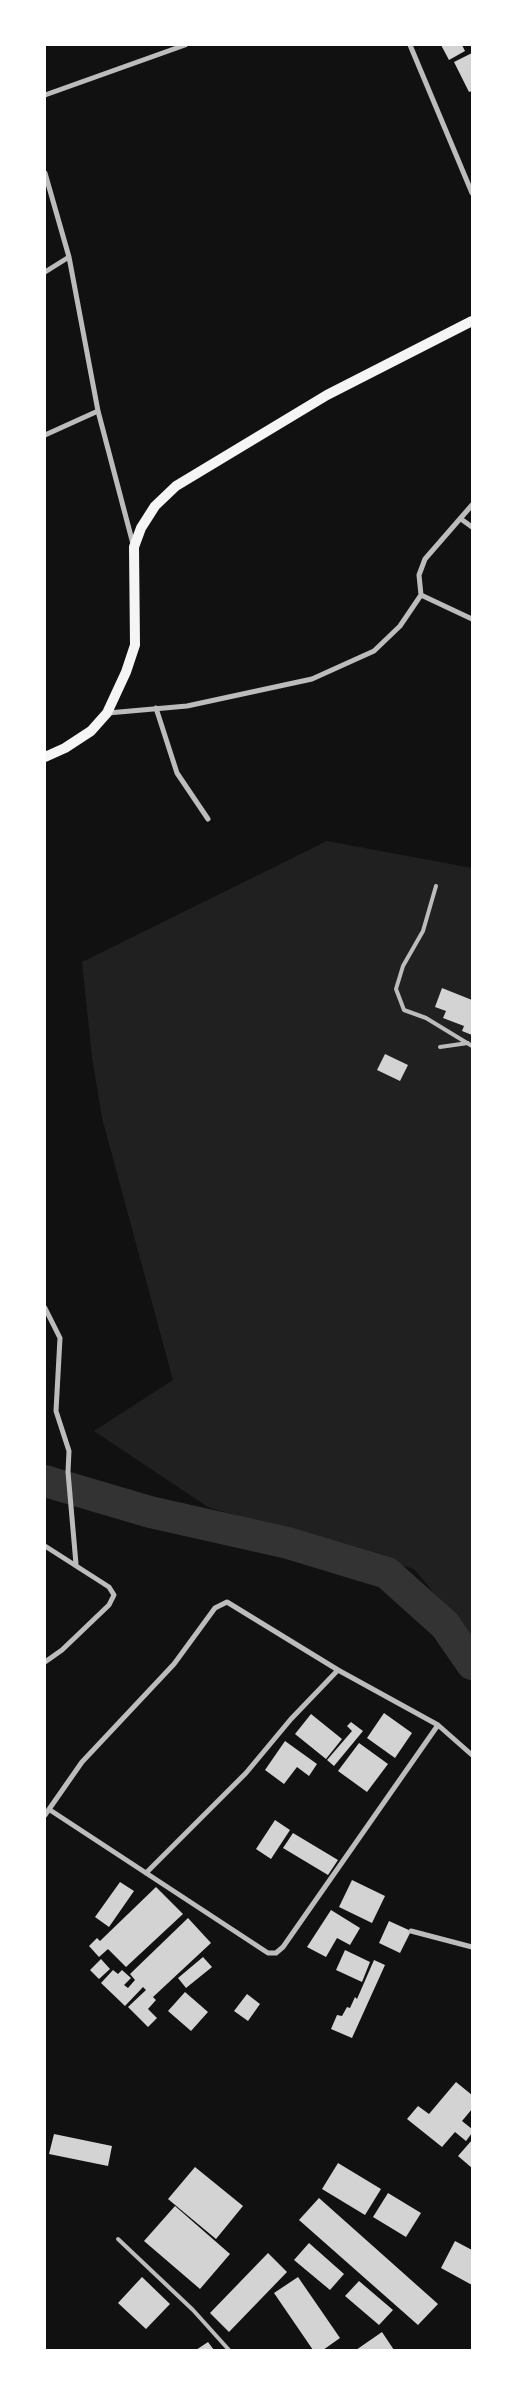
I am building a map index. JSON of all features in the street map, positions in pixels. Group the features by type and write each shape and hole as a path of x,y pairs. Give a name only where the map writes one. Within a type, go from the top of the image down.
{"main road":[{"path":"45,757 65,748 90,731 107,713 126,672 134,645 134,547 141,528 155,506 176,486 327,396 472,321"}],"street":[{"path":"45,95 185,45"},
{"path":"410,45 472,193"},
{"path":"45,173 69,257 98,412 134,547"},
{"path":"45,272 69,257"},
{"path":"45,434 98,412"},
{"path":"107,713 187,706 312,679 374,651 400,626 421,595 419,575 426,559 472,505"},
{"path":"461,519 472,527"},
{"path":"421,595 472,619"},
{"path":"156,708 177,773 208,820"},
{"path":"45,1308 60,1338 56,1410 69,1451 68,1472 76,1564"},
{"path":"45,1546 110,1587 114,1595 102,1612 62,1650 45,1662"},
{"path":"45,1815 82,1762 174,1664 215,1608 221,1603 227,1602 338,1670 438,1725 472,1755"},
{"path":"146,1873 246,1773 291,1719 338,1670"},
{"path":"50,1810 268,1953 276,1954 283,1947 438,1725"},
{"path":"411,1931 472,1947"}],"lane":[{"path":"436,886 423,932 403,966 396,989 404,1010 426,1018 472,1046"},
{"path":"440,1046 468,1043"},
{"path":"118,2239 193,2310 228,2350"}],"shaded area":[{"path":"327,841 472,868 472,1639 414,1569 208,1507 94,1431 173,1380 102,1118 92,1057 82,962"}],"building":[{"path":"441,45 462,45 465,51 449,60"},
{"path":"472,53 472,91 469,92 454,62"},
{"path":"442,988 472,1000 472,1035 462,1031 464,1026 443,1018 446,1011 435,1007"},
{"path":"385,1054 408,1065 400,1081 377,1070"},
{"path":"384,1713 412,1733 395,1758 367,1738"},
{"path":"311,1714 342,1739 326,1759 295,1734"},
{"path":"351,1722 363,1731 334,1766 327,1760 352,1731 347,1726"},
{"path":"285,1741 317,1764 309,1776 297,1767 284,1784 265,1770"},
{"path":"359,1743 388,1764 367,1792 338,1771"},
{"path":"275,1820 290,1830 271,1859 256,1849"},
{"path":"293,1833 338,1860 328,1875 283,1848"},
{"path":"352,1880 385,1896 372,1923 339,1907"},
{"path":"120,1882 134,1891 109,1927 95,1917"},
{"path":"156,1887 183,1914 126,1967 108,1949 99,1957 89,1946 97,1938 100,1941"},
{"path":"331,1910 360,1928 350,1945 337,1938 326,1957 307,1947"},
{"path":"188,1918 211,1943 153,1997 156,2000 148,2009 157,2018 148,2027 128,2007 146,1990 143,1987 125,2006 101,1983 113,1970 118,1974 122,1970 131,1978 124,1985 128,1988 135,1980 130,1974"},
{"path":"389,1921 411,1931 400,1953 379,1943"},
{"path":"345,1950 370,1962 362,1982 336,1970"},
{"path":"203,1957 212,1967 186,1988 178,1978"},
{"path":"101,1959 110,1969 99,1979 90,1970"},
{"path":"374,1960 385,1965 352,2038 331,2029 337,2015 342,2016 347,2007 350,2008 355,1997 357,1999"},
{"path":"185,1992 208,2012 191,2031 168,2011"},
{"path":"247,1994 260,2004 248,2021 234,2011"},
{"path":"456,2082 472,2095 472,2109 462,2121 472,2129 472,2133 466,2141 455,2132 442,2147 407,2119 418,2106 429,2114"},
{"path":"54,2134 112,2146 108,2166 49,2154"},
{"path":"472,2140 472,2168 458,2156"},
{"path":"338,2163 381,2189 365,2215 322,2189"},
{"path":"195,2167 243,2206 216,2239 168,2199"},
{"path":"388,2193 421,2213 406,2237 373,2217"},
{"path":"319,2198 438,2304 418,2325 299,2220"},
{"path":"175,2206 230,2254 200,2289 144,2241"},
{"path":"455,2241 472,2250 472,2285 441,2268"},
{"path":"309,2243 344,2274 330,2290 294,2260"},
{"path":"268,2253 287,2272 229,2332 210,2313"},
{"path":"142,2277 170,2304 146,2329 118,2303"},
{"path":"298,2277 340,2338 323,2350 313,2350 274,2293"},
{"path":"359,2281 393,2310 379,2325 345,2296"},
{"path":"382,2332 394,2350 356,2350"},
{"path":"208,2342 214,2350 196,2350"}],"waterway":[{"path":"45,1481 150,1512 288,1543 387,1573 445,1625 472,1664"}]}
